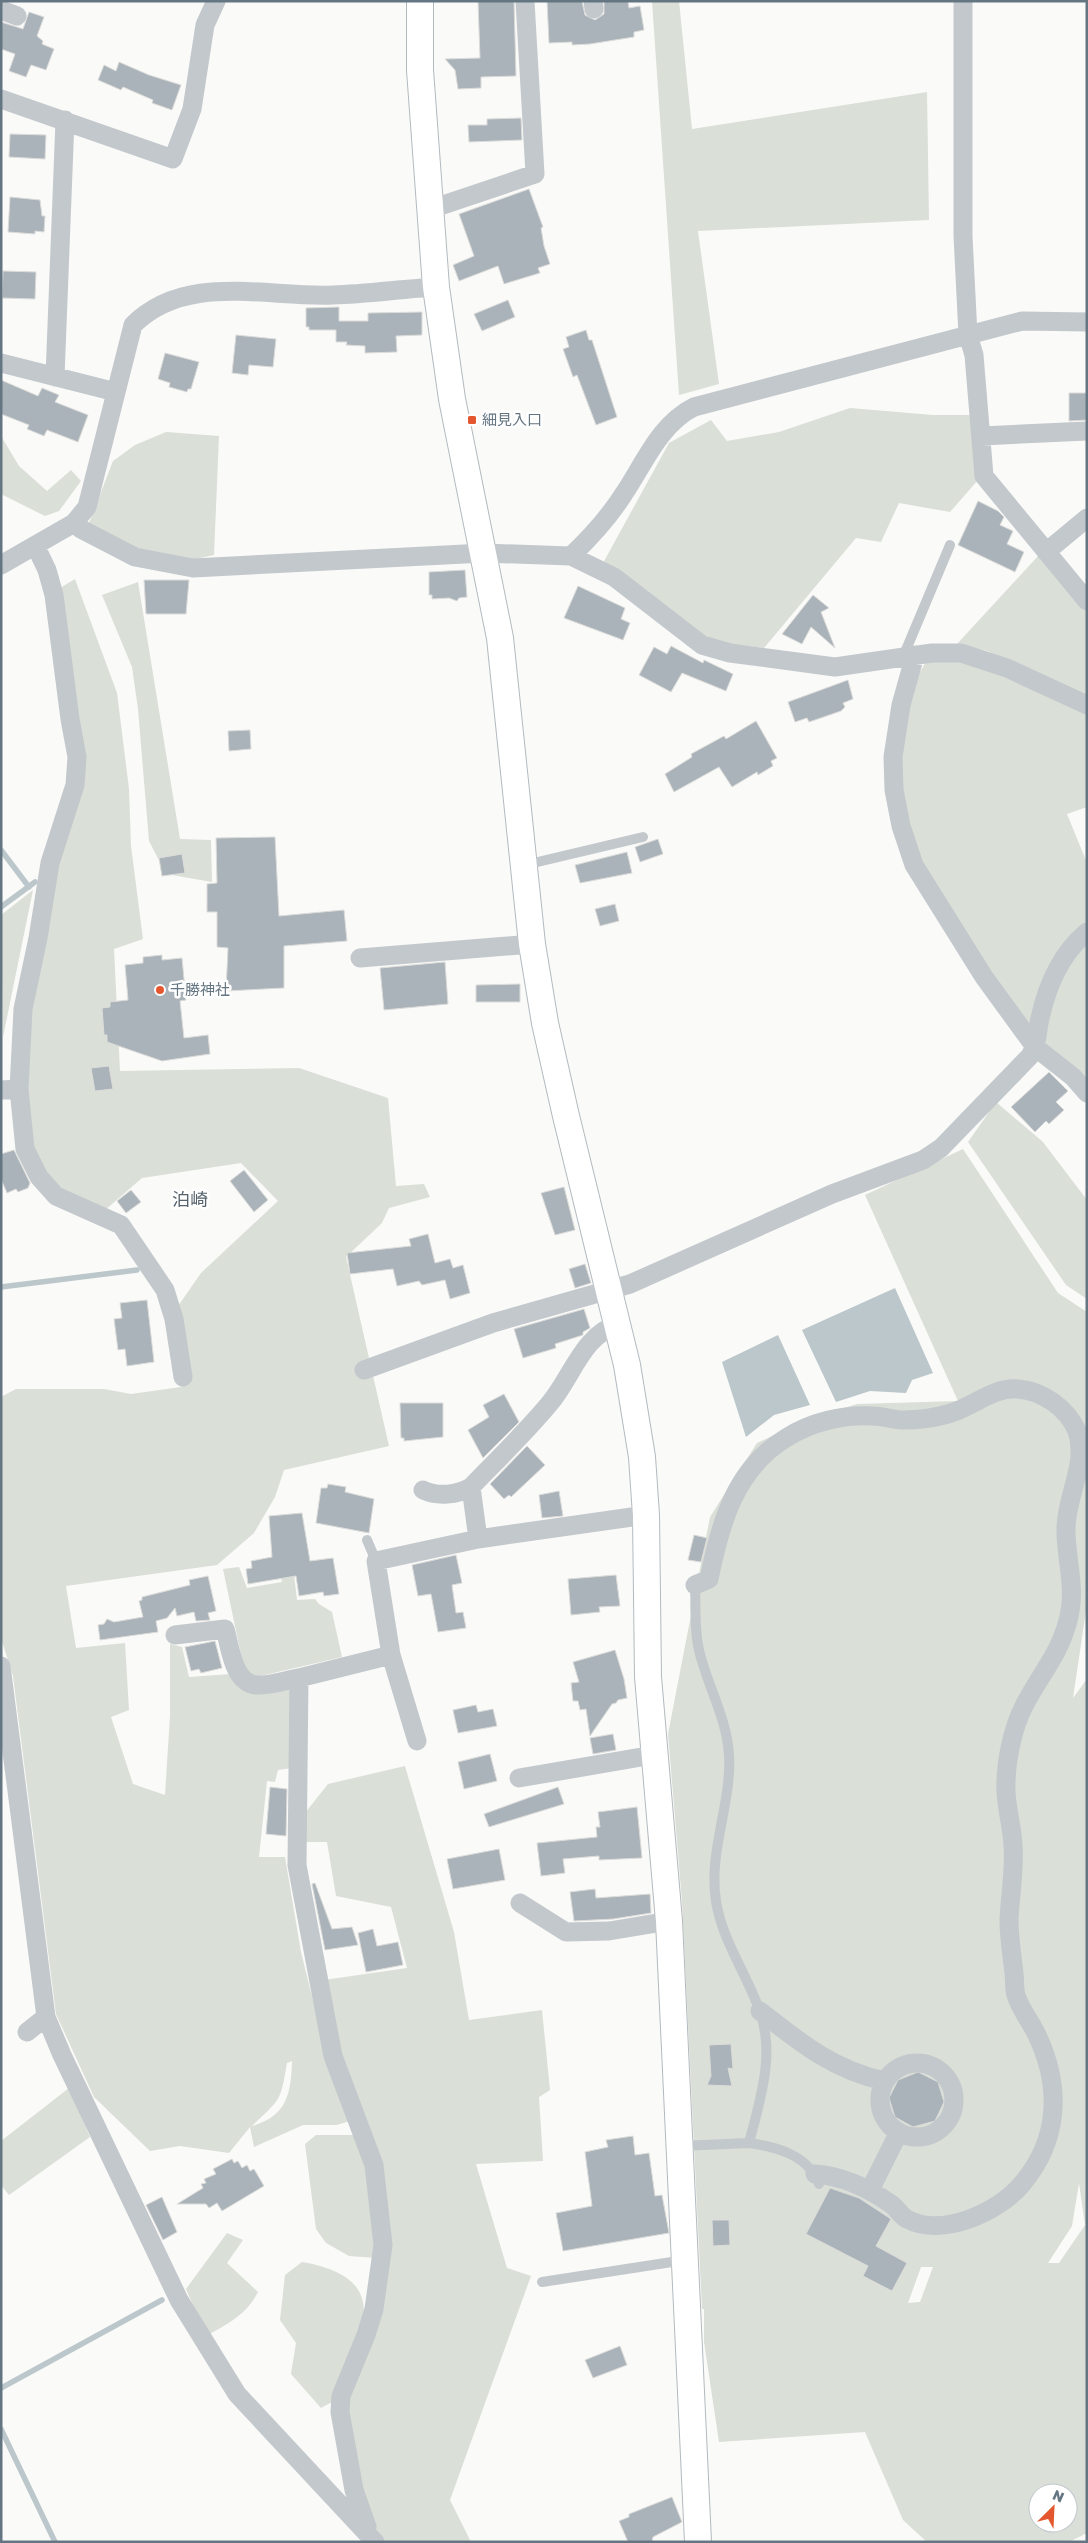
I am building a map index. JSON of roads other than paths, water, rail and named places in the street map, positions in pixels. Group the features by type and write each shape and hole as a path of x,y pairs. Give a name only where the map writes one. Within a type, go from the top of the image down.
{"street":[{"path":"1,99 173,158 192,109 205,25 216,1"},
{"path":"420,1 420,70 428,210 436,287 452,399 500,638 532,944 545,1023 566,1116 618,1324 642,1457 646,1515 648,1677 653,1755 669,1922 698,2542"},
{"path":"428,210 536,174 525,1"},
{"path":"963,1 963,236 968,335 974,355 984,476 1087,601"},
{"path":"55,376 65,120"},
{"path":"1,566 74,523 87,507 134,325 146,312 171,300 201,292 332,295 436,287"},
{"path":"571,556 593,535 624,494 662,432 682,413 700,405 1022,321 1087,322"},
{"path":"1,363 116,392"},
{"path":"981,436 1087,431"},
{"path":"1046,552 1087,518"},
{"path":"74,523 81,529 135,557 192,568 484,553 571,556 614,577 650,604 686,635 702,645 720,650 835,667 932,652 961,653 1007,668 1087,705"},
{"path":"36,547 48,570 54,595 70,719 77,757 75,785 50,863 10,1089 25,1149 39,1177 56,1196 121,1224 165,1290 174,1319 183,1377"},
{"path":"909,656 893,757 894,790 901,826 919,872 984,977 1035,1047 1073,1077 1087,1093"},
{"path":"364,1370 493,1323 630,1284 832,1194 923,1160 941,1148 1018,1068 1035,1047 1043,1006 1054,973 1062,958 1087,932"},
{"path":"360,958 532,944"},
{"path":"423,1490 433,1495 461,1492 471,1487 552,1402 574,1363 605,1328 618,1324"},
{"path":"695,1585 709,1579 721,1527 739,1484 772,1449 787,1437 808,1427 854,1415 902,1420 950,1414 1000,1390 1019,1389 1037,1394 1052,1402 1065,1412 1076,1428 1082,1444 1082,1458 1066,1526 1072,1576 1068,1622 1060,1645 1023,1707 1011,1748 1006,1789 1014,1846 1009,1925 1015,1994 1038,2037 1050,2066 1054,2086 1050,2128 1036,2165 1021,2185 1005,2201 986,2213 964,2221 941,2225 922,2224 903,2218 900,2211 870,2190 833,2175 817,2179"},
{"path":"471,1487 478,1539"},
{"path":"417,1741 391,1655 376,1561 478,1539 646,1515"},
{"path":"175,1634 225,1629 238,1674 247,1682 256,1685 299,1678 391,1655"},
{"path":"1,1666 46,2017 179,2300 237,2394 372,2537"},
{"path":"299,1678 297,1865 333,2056 374,2165 383,2245 374,2309 366,2335 341,2396 340,2412 354,2490 372,2537"},
{"path":"519,1778 653,1755"},
{"path":"520,1903 566,1932 609,1931 669,1922"},
{"path":"760,2011 816,2054 838,2066 885,2080"},
{"path":"27,2032 46,2017"},
{"path":"920,2062 932,2065 950,2081 954,2092 951,2116 939,2129 923,2136 911,2136 899,2132 883,2114 880,2102 881,2089 885,2080 896,2069 907,2064 920,2062"},
{"path":"870,2190 899,2132"}],"lane":[{"path":"909,656 950,544"},
{"path":"524,865 643,837"},
{"path":"367,1540 376,1561"},
{"path":"695,1585 698,1648 725,1729 729,1753 729,1782 719,1829 715,1898 720,1923 760,2011 765,2045 764,2090 749,2143"},
{"path":"680,2146 749,2143 781,2149 801,2160 817,2179"},
{"path":"542,2282 686,2260"}],"waterway":[{"path":"1,850 29,887"},
{"path":"1,907 35,882"},
{"path":"1,1287 137,1270"},
{"path":"1,2388 162,2300"},
{"path":"1,2429 55,2542"}],"place":[{"name":"細見入口","path":"472,420"},
{"name":"千勝神社","path":"160,990"}],"district":[{"name":"泊崎","path":"190,1200"}]}
